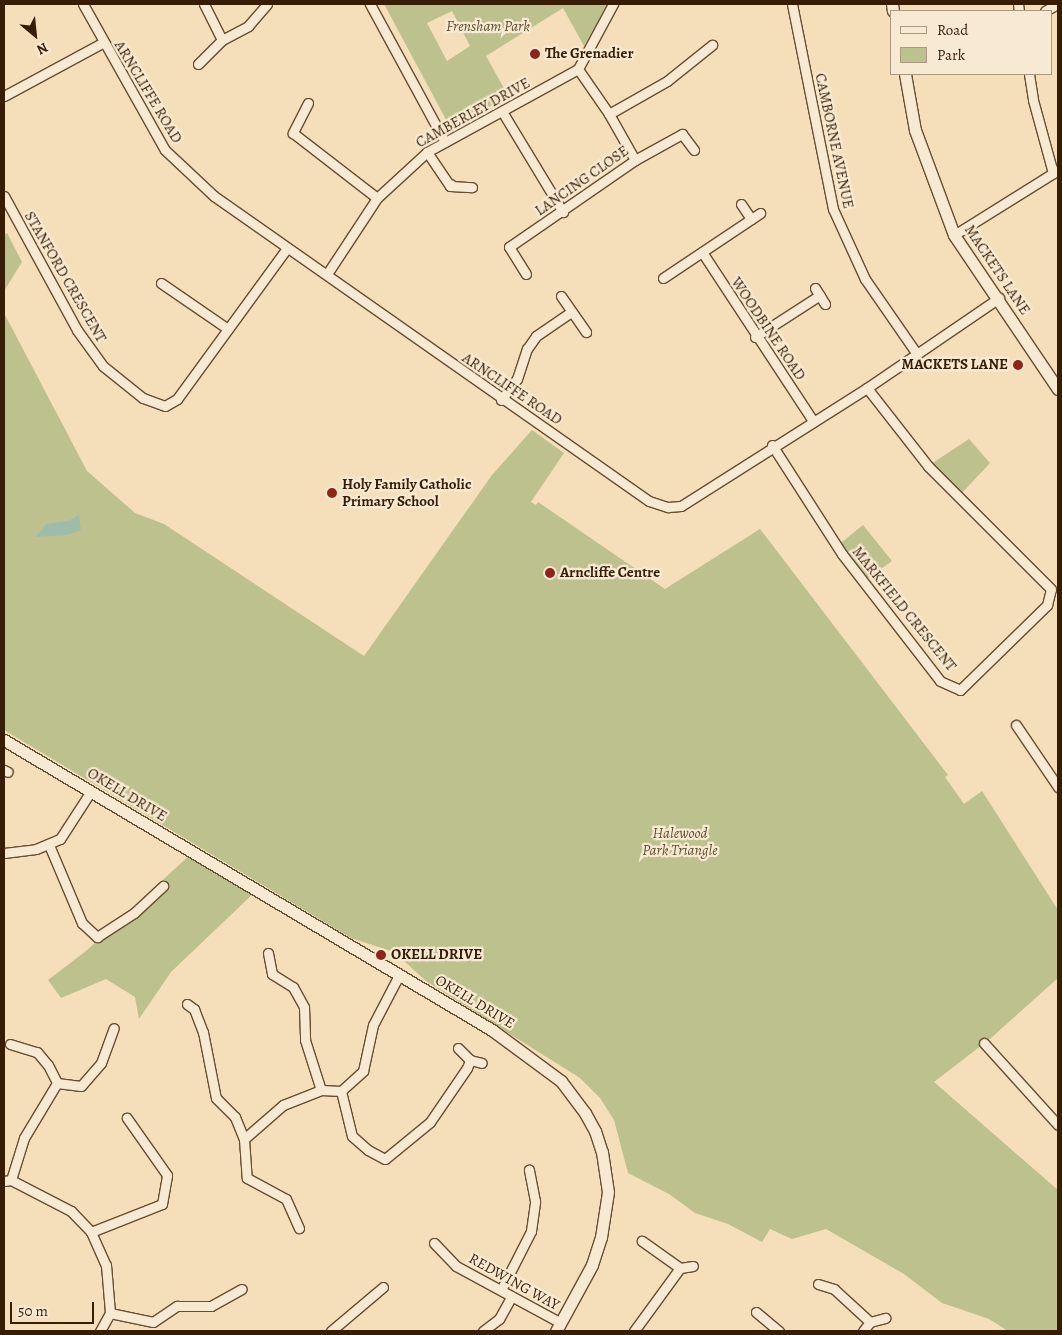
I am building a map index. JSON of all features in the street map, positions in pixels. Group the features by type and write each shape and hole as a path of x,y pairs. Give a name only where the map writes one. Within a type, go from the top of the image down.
{"street":[{"name":"ARNCLIFFE ROAD","path":"83,4 102,43 165,150 214,196 327,274 501,400 649,501 668,507 681,506 772,445 867,388 999,298"},
{"path":"204,4 222,40"},
{"path":"198,64 222,40 248,26 267,4"},
{"path":"370,4 445,142"},
{"path":"613,4 578,69 609,114 635,160"},
{"name":"CAMBORNE AVENUE","path":"792,4 832,209 865,279 916,354"},
{"path":"4,96 102,43"},
{"path":"609,114 667,81 712,45"},
{"name":"CAMBERLEY DRIVE","path":"327,274 377,198 427,152 503,113 578,69"},
{"name":"MACKETS LANE","path":"905,75 915,130 954,235 999,298 1058,390"},
{"path":"954,235 1056,171 1032,100 1029,75"},
{"path":"308,103 293,133 377,198"},
{"path":"503,113 563,212"},
{"name":"LANCING CLOSE","path":"526,274 509,247 563,212 635,160 682,134 694,150"},
{"path":"427,152 451,185 472,186"},
{"name":"STANFORD CRESCENT","path":"4,196 77,330 103,366 143,398 165,406 177,399 287,248"},
{"path":"741,204 751,219"},
{"path":"663,278 760,213"},
{"name":"WOODBINE ROAD","path":"702,252 755,337 813,421"},
{"path":"161,283 228,329"},
{"path":"755,337 818,291 825,304"},
{"path":"561,296 586,332"},
{"path":"501,400 517,379 527,349 536,336 571,312"},
{"name":"MARKFIELD CRESCENT","path":"772,445 842,554 940,680 960,690 1047,605 1051,589 928,466 867,388"},
{"path":"1016,725 1058,787"},
{"name":"OKELL DRIVE","path":"4,740 492,1030 542,1064 574,1097 595,1131 606,1172 606,1212 592,1265 559,1327"},
{"path":"4,852 49,846 68,830 90,791"},
{"path":"49,846 82,923 97,937 134,913 163,886"},
{"path":"268,953 272,974 293,987 304,1007 305,1040 321,1090"},
{"path":"244,1139 282,1105 321,1090 341,1091 363,1070 373,1025 399,975"},
{"path":"187,1004 194,1009 203,1032 216,1098 235,1118 244,1139 247,1178 286,1200 299,1228"},
{"path":"57,1083 81,1086 100,1063 114,1028"},
{"path":"984,1043 1058,1125"},
{"path":"10,1044 37,1052 48,1064 57,1083"},
{"path":"458,1048 470,1060 482,1063"},
{"path":"341,1091 352,1136 368,1150 385,1159 430,1122 470,1060"},
{"path":"57,1083 24,1138 7,1180 71,1210 91,1232 106,1265 110,1313 100,1331"},
{"path":"91,1232 162,1204 167,1176 127,1118"},
{"path":"500,1290 531,1231 535,1201 530,1170"},
{"path":"642,1241 680,1268 693,1266"},
{"name":"REDWING WAY","path":"434,1243 456,1266 512,1296 559,1327"},
{"path":"634,1331 680,1268"},
{"path":"818,1284 834,1289 870,1322"},
{"path":"331,1331 383,1286"},
{"path":"110,1313 154,1327 177,1306 211,1306 242,1289"},
{"path":"483,1331 498,1319 512,1296"},
{"path":"756,1312 777,1331"},
{"path":"863,1331 870,1322 885,1318"}],"green space":[{"name":"Frensham Park","path":"384,4 608,4 584,46 563,8 486,56 509,97 450,127","holes":["452,11 470,46 447,61 427,23"]},
{"path":"7,233 22,262 4,291 4,235"},
{"name":"Halewood Park Triangle","path":"4,313 87,471 135,513 164,524 364,656 492,475 532,430 564,453 531,502 536,505 538,502 665,589 760,529 948,775 945,777 964,804 982,791 1058,910 1058,978 991,1038 934,1082 1058,1190 1058,1331 1008,1331 989,1319 942,1303 904,1274 826,1229 792,1239 770,1229 762,1242 728,1224 695,1213 669,1194 628,1173 614,1120 600,1098 580,1078 426,981 394,952 351,938 4,730"},
{"path":"969,439 990,463 960,495 928,466"},
{"path":"863,525 892,561 864,581 837,546"},
{"path":"193,852 257,890 171,972 139,1019 135,997 106,979 61,998 48,980 86,951"}],"shaded area":[{"path":"79,515 81,530 67,535 36,537 46,524 68,521"}],"place":[{"name":"The Grenadier","path":"535,54"},
{"name":"MACKETS LANE","path":"1018,365"},
{"name":"Holy Family Catholic Primary School","path":"332,493"},
{"name":"Arncliffe Centre","path":"550,573"},
{"name":"OKELL DRIVE","path":"381,955"}]}
